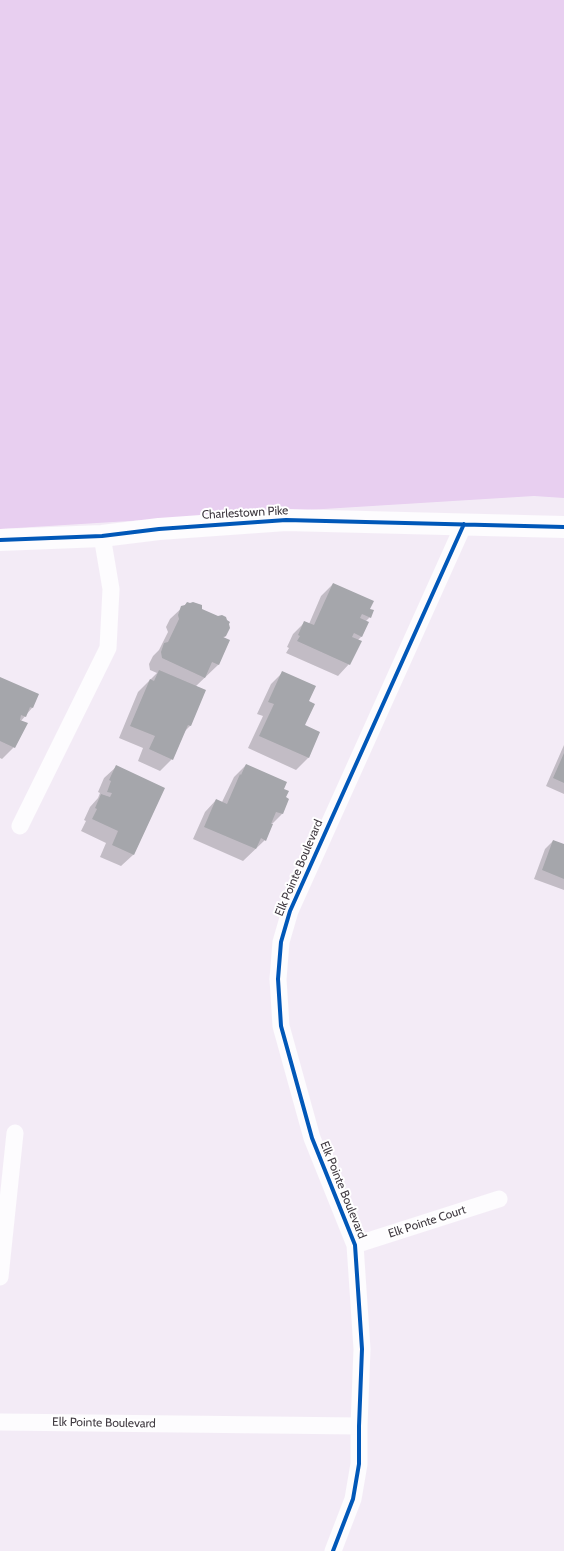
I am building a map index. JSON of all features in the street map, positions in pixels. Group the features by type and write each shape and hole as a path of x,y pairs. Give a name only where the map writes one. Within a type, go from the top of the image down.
{"street":[{"name":"Charlestown Pike","path":"0,540 102,536 159,528 286,520 564,527"},
{"name":"Elk Pointe Boulevard","path":"0,1422 359,1426 362,1349 355,1245 312,1138 282,1026 278,980 281,942 293,904 464,524"},
{"path":"20,826 108,648 111,589 102,536"},
{"path":"0,1277 15,1133"},
{"name":"Elk Pointe Court","path":"355,1245 499,1199"},
{"path":"333,1551 353,1499 359,1464 359,1426"}],"shaded area":[{"path":"0,0 564,0 564,498 534,496 0,529"}],"building":[{"path":"333,583 374,601 370,609 374,610 371,618 362,614 360,618 369,622 362,637 354,633 352,637 362,641 350,665 297,641 304,621 314,625"},
{"path":"187,602 202,605 202,609 218,616 222,615 230,622 230,628 226,636 223,637 230,640 219,665 212,662 205,678 162,658 161,652 164,643 168,642 179,619 178,615 181,606 185,605"},
{"path":"159,670 206,690 191,726 188,725 173,760 149,749 155,736 130,726 150,679 154,681"},
{"path":"282,671 316,686 309,701 315,704 305,725 320,732 309,758 259,736 274,704 268,702"},
{"path":"0,677 39,694 33,708 30,707 26,717 21,715 20,720 28,723 15,748 0,741"},
{"path":"564,753 564,783 553,778"},
{"path":"246,764 287,782 284,789 289,791 286,797 289,799 283,814 276,812 266,841 261,838 256,849 204,827 216,799 227,804"},
{"path":"116,765 165,788 134,855 112,845 118,831 92,819 97,809 95,808 101,794 110,797 112,793 107,792 111,781 109,780"},
{"path":"553,840 564,844 564,879 542,870"}],"cycle path":[{"path":"0,540 102,536 159,529 286,520 564,527"},
{"path":"333,1551 353,1499 359,1464 362,1349 355,1245 312,1138 281,1026 278,979 281,942 290,911 464,524"}]}
